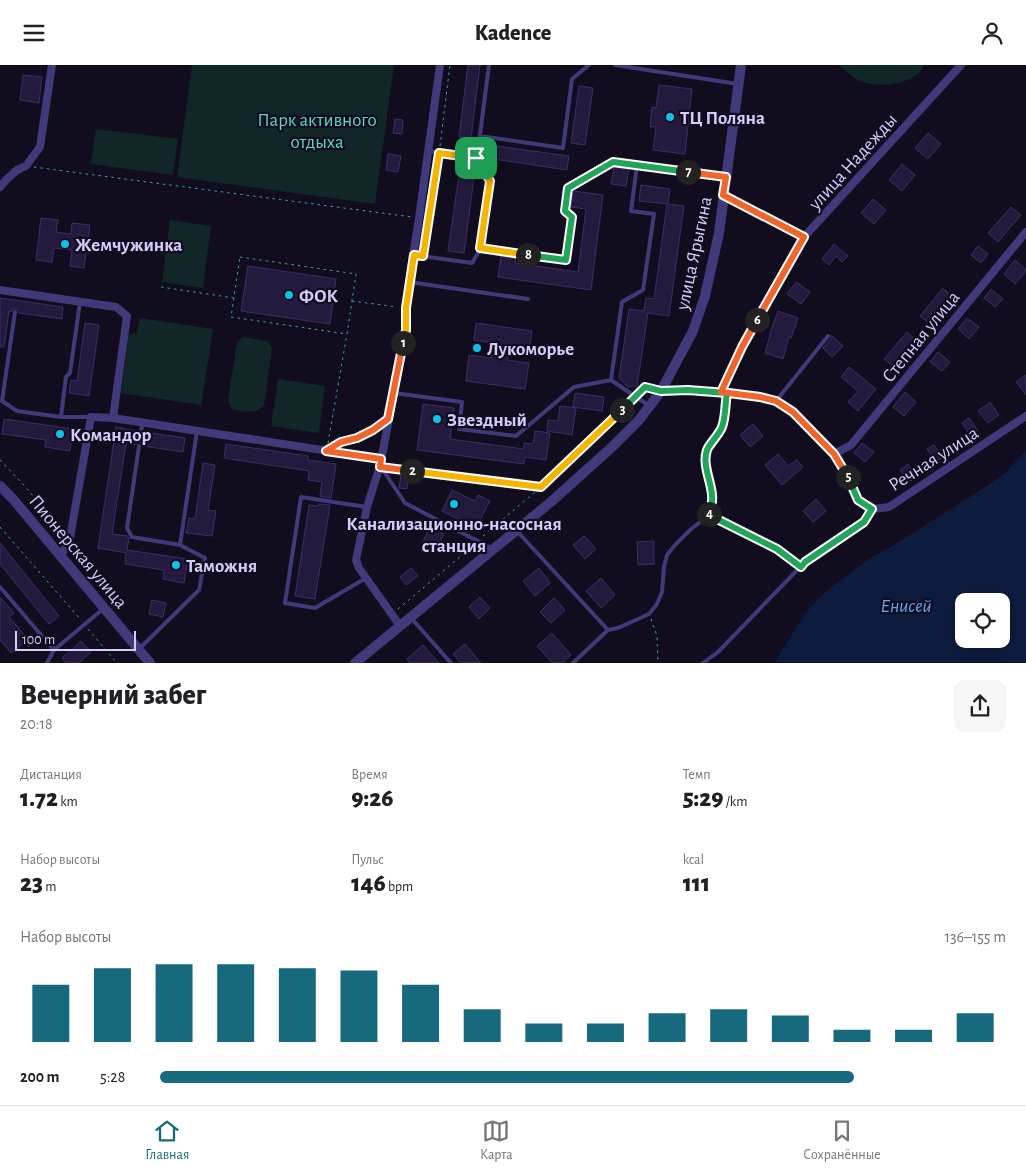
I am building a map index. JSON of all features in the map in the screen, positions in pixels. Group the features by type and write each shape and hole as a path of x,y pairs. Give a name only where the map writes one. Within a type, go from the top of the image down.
{"street":[{"path":"0,187 17,170 26,166 40,147 52,65"},
{"path":"400,626 360,569 356,560 367,507 381,463 406,330 409,282 440,65"},
{"name":"улица Ярыгина","path":"356,662 552,501 639,420 661,391 693,331 705,296 719,233 741,65"},
{"name":"улица Надежды","path":"724,393 742,347 804,237 962,65"},
{"path":"723,195 804,237"},
{"name":"Степная улица","path":"834,454 851,445 1026,232"},
{"path":"0,290 17,296 80,301 116,307 127,316 113,418"},
{"path":"661,391 688,390 724,393 760,397 776,401 793,412 834,454 849,478 858,500 872,509"},
{"name":"Речная улица","path":"872,509 889,507 1026,416"},
{"path":"61,556 70,538 91,417 142,422 326,451 381,463"},
{"name":"Пионерская улица","path":"0,486 13,499 150,663"}],"lane":[{"path":"414,255 472,263 480,248 490,181 476,158 489,65"},
{"path":"480,136 563,148 572,79 589,65"},
{"path":"615,65 738,84"},
{"path":"429,151 476,158"},
{"path":"480,248 566,260 572,217 565,211 568,188 613,162 726,177"},
{"path":"612,380 622,302 643,291 654,214 631,211 637,165"},
{"path":"409,282 528,299"},
{"path":"61,417 66,377 70,373 80,301"},
{"path":"15,312 2,401 17,411 61,417 91,417"},
{"path":"776,401 828,336"},
{"path":"394,393 462,402 459,429 516,436 574,387 612,380 650,406"},
{"path":"573,663 608,630 618,628 649,614 662,592 667,555 686,533 709,515 713,496 707,469 707,449 722,428 725,413 724,393"},
{"path":"141,431 142,422"},
{"path":"180,545 197,431"},
{"path":"139,446 127,528 132,537 180,545 205,558 200,590 139,649"},
{"path":"381,463 405,503 493,549"},
{"path":"366,578 315,608 285,603 301,497 367,507"},
{"name":"Речная улица","path":"703,663 718,652 805,562 864,522 872,509"},
{"path":"516,530 608,630"},
{"path":"0,587 54,650"},
{"path":"49,661 54,650 104,608"},
{"path":"410,618 451,663"}],"path":[{"path":"423,256 450,65"},
{"path":"26,166 419,218"},
{"path":"326,451 347,334 356,274 240,257 231,317 347,334"},
{"path":"161,287 234,298"},
{"path":"352,301 406,308"},
{"path":"392,614 541,487 645,387 661,391"},
{"path":"326,451 341,442 357,438 373,430 388,419"},
{"path":"0,460 70,538"},
{"path":"381,463 541,487"},
{"path":"709,515 777,549 801,567"},
{"path":"0,527 117,663"},
{"path":"649,614 657,636 658,663"}],"green space":[{"name":"Парк активного отдыха","path":"192,65 394,65 375,204 177,177"},
{"path":"839,65 924,65 914,77 899,83 881,85 858,80"},
{"path":"96,129 178,139 173,175 91,164"},
{"path":"170,220 211,226 203,288 162,282"},
{"path":"140,318 213,329 201,405 121,393 129,334 137,333"},
{"path":"243,337 267,341 272,348 264,406 256,411 244,412 232,409 228,401 237,342"},
{"path":"278,379 325,386 319,433 271,426"}],"water":[{"name":"Енисей","path":"1026,450 1026,662 775,662 804,615 835,584 869,559 990,484 1006,472"}],"building":[{"path":"468,65 480,65 471,139 459,137"},
{"path":"23,75 42,77 39,103 20,100"},
{"name":"ТЦ Поляна","path":"659,85 692,89 685,154 653,150 656,127 650,127 652,107 656,108"},
{"path":"579,86 593,88 585,145 571,143"},
{"path":"395,119 403,120 402,134 393,133"},
{"path":"928,133 941,144 928,159 915,148"},
{"path":"489,145 569,156 567,170 487,158"},
{"path":"388,154 401,156 398,172 386,170"},
{"path":"457,164 477,166 479,170 478,177 474,177 464,253 448,251 459,175 455,174"},
{"path":"902,164 915,175 902,191 889,180"},
{"path":"614,167 629,169 626,186 611,184"},
{"path":"641,185 670,189 668,204 684,206 669,316 648,313 637,386 628,387 619,378 629,309 644,311 646,298 654,299 667,204 639,201"},
{"path":"573,191 603,195 591,290 498,277 501,255 515,257 515,263 578,272 586,209 571,207"},
{"path":"873,199 886,210 874,224 861,213"},
{"path":"1011,207 1021,215 998,242 988,233"},
{"path":"41,218 58,220 56,232 71,234 72,223 90,225 84,268 70,266 72,250 54,248 52,262 36,260"},
{"path":"834,244 848,256 842,262 836,256 829,265 822,259"},
{"path":"978,246 988,254 981,263 971,255"},
{"path":"1015,260 1026,271 1015,284 1004,274"},
{"name":"ФОК","path":"248,266 336,279 330,324 241,311"},
{"path":"796,282 810,292 801,304 787,294"},
{"path":"943,288 953,297 930,324 920,316"},
{"path":"991,289 1003,299 995,307 984,298"},
{"path":"0,298 63,307 62,319 19,313 17,309 13,309 11,312 9,311 4,347 0,347"},
{"path":"778,311 798,318 791,338 789,337 783,359 765,353"},
{"path":"967,318 979,327 969,339 958,329"},
{"path":"85,323 99,325 89,396 69,393 71,380 77,381"},
{"path":"476,323 532,331 530,346 510,344 507,360 529,363 525,389 466,381 469,355 491,358 493,343 474,340"},
{"path":"907,332 916,340 894,367 884,359"},
{"path":"831,335 843,346 832,357 823,348 831,338"},
{"path":"938,352 950,362 942,371 930,362"},
{"path":"849,367 876,389 858,411 848,402 858,391 841,377"},
{"path":"1026,375 1026,395 1016,382"},
{"path":"905,392 916,402 904,416 893,407"},
{"path":"575,393 604,397 602,411 573,407"},
{"path":"990,402 999,415 988,423 978,411"},
{"path":"423,404 454,408 450,439 524,449 524,443 533,444 535,431 550,433 546,460 525,457 524,464 417,450"},
{"path":"560,406 576,408 572,435 547,431 548,420 558,421"},
{"path":"969,418 978,431 971,436 962,423"},
{"path":"4,419 73,429 70,451 45,447 46,440 2,434"},
{"path":"753,424 763,436 750,447 740,435"},
{"path":"116,427 137,431 141,435 145,432 185,438 183,452 143,446 140,442 135,445 126,444 112,534 129,538 127,550 188,559 184,583 163,579 164,570 125,564 126,553 98,548"},
{"path":"862,443 874,452 865,462 854,453"},
{"path":"226,444 308,456 308,460 336,464 331,498 320,496 322,482 308,480 309,471 224,458"},
{"path":"934,445 943,457 936,462 927,449"},
{"path":"778,454 788,466 797,460 803,467 782,485 765,465"},
{"path":"203,463 215,465 208,510 216,511 212,536 186,533 189,518 195,519"},
{"path":"908,464 918,476 909,482 900,470"},
{"path":"401,475 409,477 407,489 399,488"},
{"path":"452,490 475,501 478,495 490,501 474,531 462,525 464,522 442,511"},
{"path":"816,499 826,511 813,522 803,511"},
{"path":"319,504 330,505 315,599 295,596 309,505 318,506"},
{"path":"430,527 444,534 436,551 422,544"},
{"path":"584,536 596,549 585,559 573,545"},
{"path":"654,541 654,564 638,565 637,542"},
{"path":"0,543 59,616 49,624 0,564"},
{"path":"411,568 418,576 406,585 400,577"},
{"path":"539,568 550,583 535,596 523,581"},
{"path":"601,578 615,595 601,608 586,591"},
{"path":"0,597 14,613 9,617 28,639 11,653 0,640"},
{"path":"480,597 490,608 479,619 469,607"},
{"path":"554,598 565,610 551,623 540,612"},
{"path":"152,600 166,603 163,617 149,614"},
{"path":"552,633 571,655 562,663 552,663 537,646"},
{"path":"81,641 91,652 79,663 66,663 62,658"},
{"path":"465,644 481,663 461,663 453,654"},
{"path":"423,645 439,663 410,663 407,659"}],"place":[{"name":"ТЦ Поляна","path":"670,117"},
{"name":"Жемчужинка","path":"65,244"},
{"name":"ФОК","path":"289,295"},
{"name":"Лукоморье","path":"477,348"},
{"name":"Звездный","path":"437,419"},
{"name":"Командор","path":"60,434"},
{"name":"Канализационно-насосная станция","path":"454,504"},
{"name":"Таможня","path":"176,565"}],"route":[{"path":"439,153 476,158 490,181 480,248 566,260 572,217 565,211 568,188 613,162 726,177 723,195 804,237 742,347 721,392 776,401 793,412 834,454 849,478 858,500 872,509 864,522 805,562 801,567 777,549 709,515 713,496 708,478 707,449 722,428 727,393 688,390 661,391 645,387 541,487 380,467 381,459 326,451 341,442 357,438 373,430 388,419 406,330 406,308 414,255 423,256 439,153"}]}
